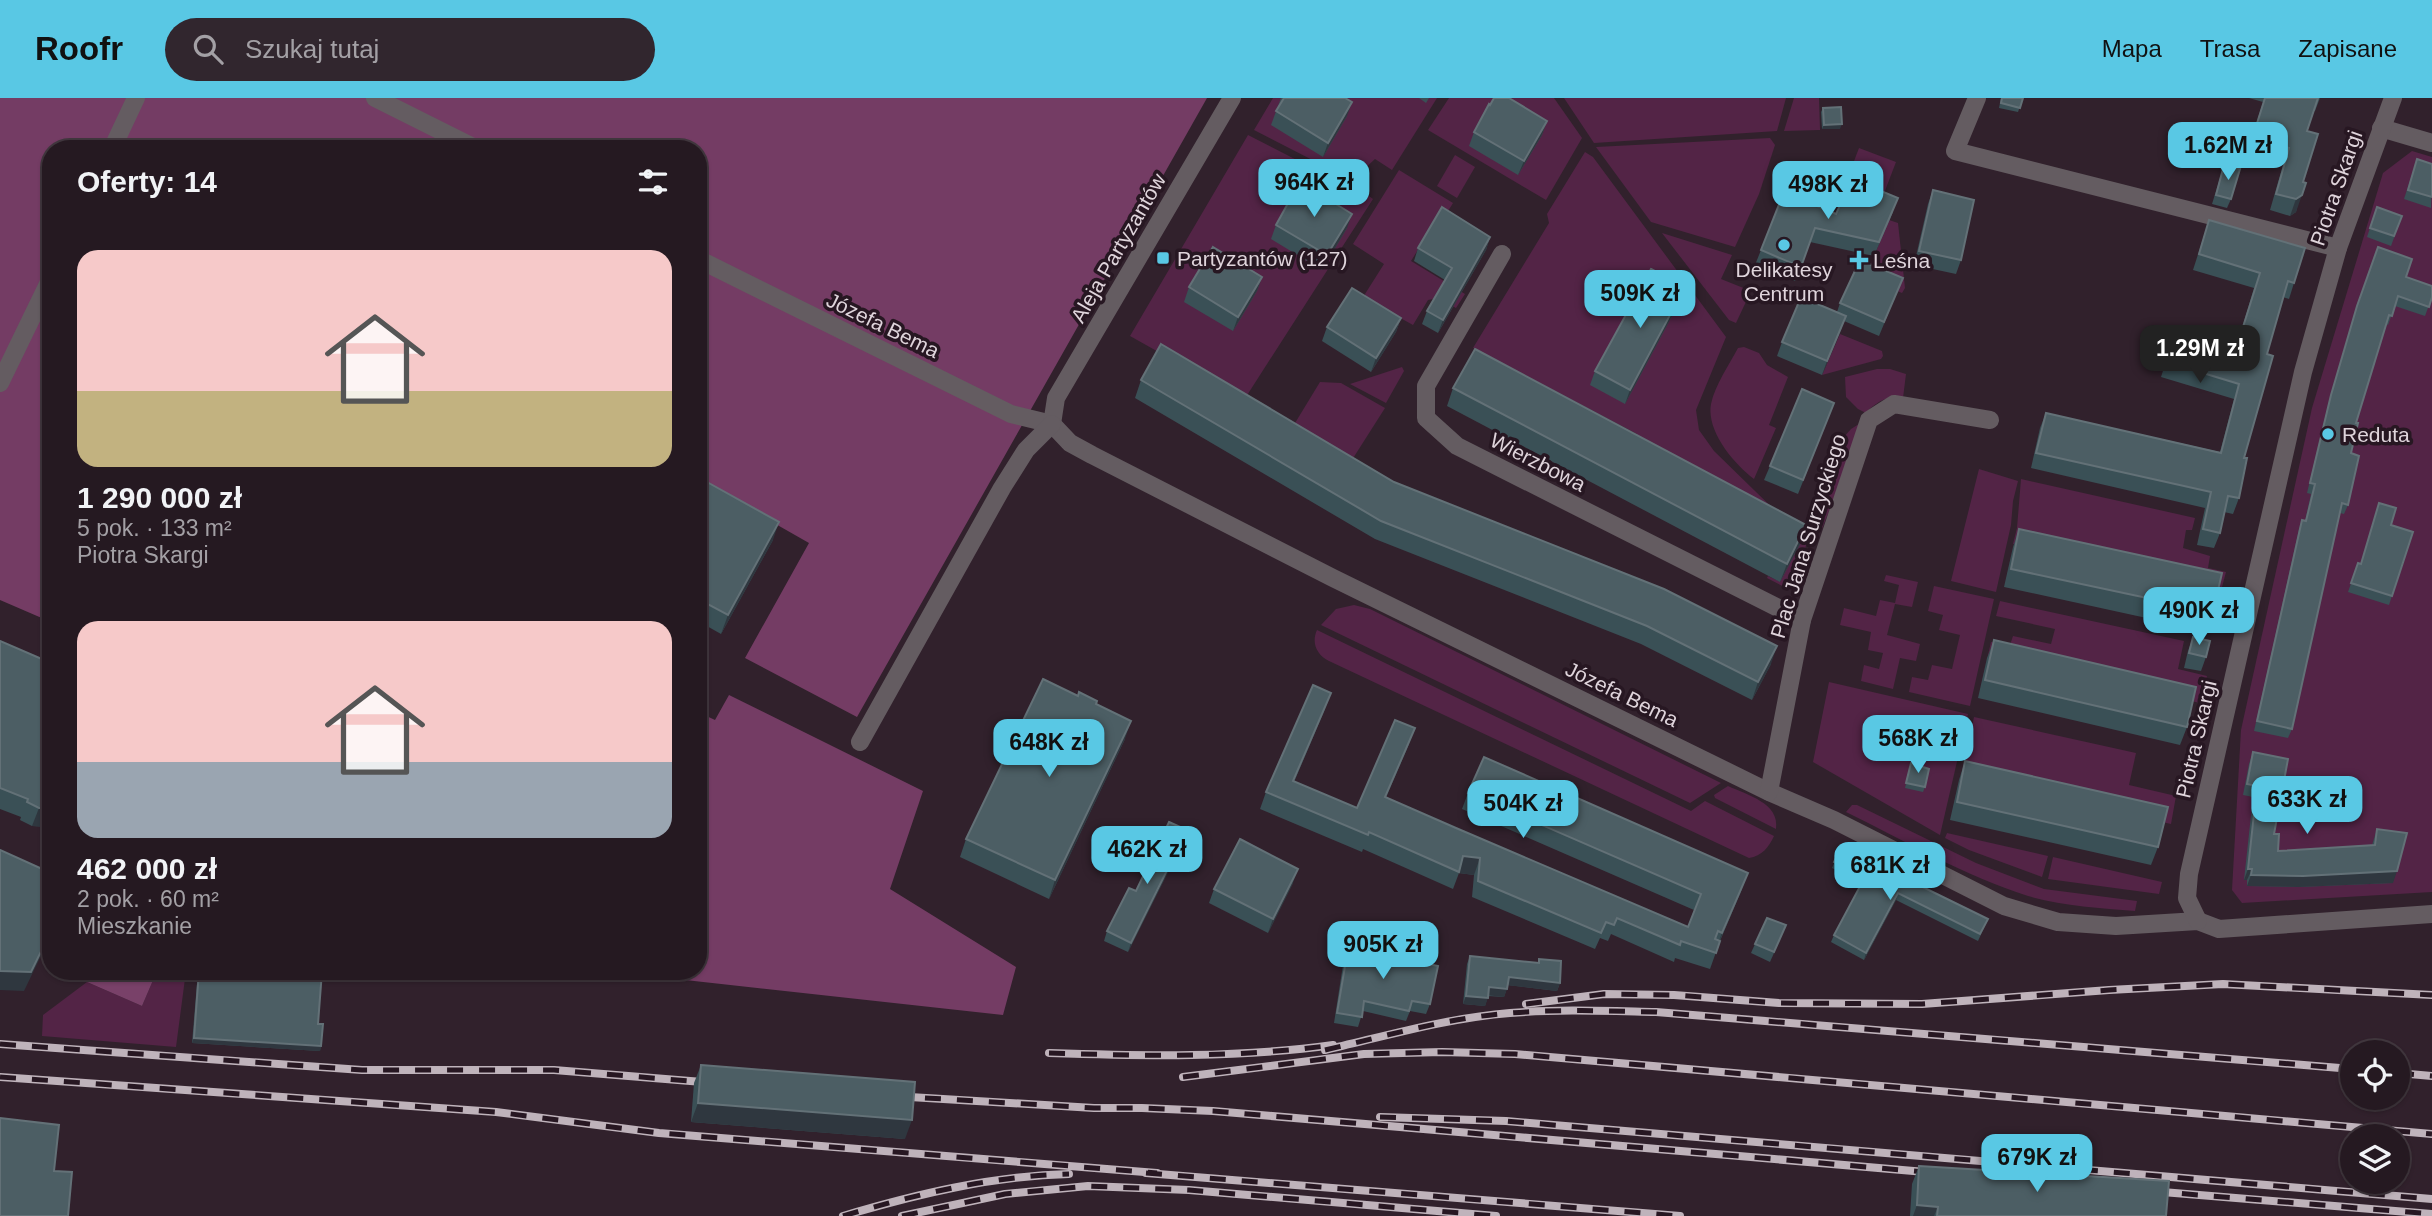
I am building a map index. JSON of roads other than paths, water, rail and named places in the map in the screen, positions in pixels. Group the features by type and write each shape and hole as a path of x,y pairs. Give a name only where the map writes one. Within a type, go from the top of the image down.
{"street":[{"path":"116,140 136,98"},
{"path":"375,98 459,140"},
{"name":"Aleja Partyzantów","path":"1052,425 1056,398 1231,98"},
{"path":"1977,98 1955,151 2339,248"},
{"name":"Piotra Skargi","path":"2198,921 2188,898 2189,874 2303,372 2339,248 2393,98"},
{"path":"2381,128 2432,143"},
{"name":"Wierzbowa","path":"1502,254 1426,386 1426,418 1457,446 1802,620"},
{"name":"Józefa Bema","path":"707,263 1011,414 1052,425 1070,443 1092,455 1334,578 2004,906 2058,922 2116,926 2198,921"},
{"path":"0,383 42,297"},
{"name":"Plac Jana Surzyckiego","path":"1769,792 1802,620 1869,420 1894,404 1990,420"},
{"path":"860,742 1008,478 1026,450 1052,425"},
{"path":"2198,921 2219,929 2432,914"}],"railway":[{"path":"1526,1004 1604,994 1674,995 1779,1003 1922,1004 2223,984 2432,995"},
{"path":"1325,1050 1486,1015 1601,1011 1656,1012 2340,1068"},
{"path":"0,1044 362,1070 554,1070 715,1083"},
{"path":"1049,1053 1226,1054 1333,1045"},
{"path":"1183,1077 1364,1054 1515,1054 2432,1134"},
{"path":"2410,1074 2432,1076"},
{"path":"0,1077 496,1112 659,1133 1157,1173"},
{"path":"893,1096 1094,1108 1213,1111 1937,1173"},
{"path":"1380,1117 1506,1121 2432,1199"},
{"path":"1146,1173 1680,1216"},
{"path":"843,1216 899,1200 983,1182 1069,1174"},
{"path":"902,1216 1005,1194 1088,1186 1189,1190 1496,1216"},
{"path":"2150,1191 2432,1214"}],"place":[{"name":"Delikatesy Centrum","path":"1784,245"},
{"name":"Partyzantów (127)","path":"1163,258"},
{"name":"Leśna","path":"1859,260"},
{"name":"Reduta","path":"2328,434"}]}
